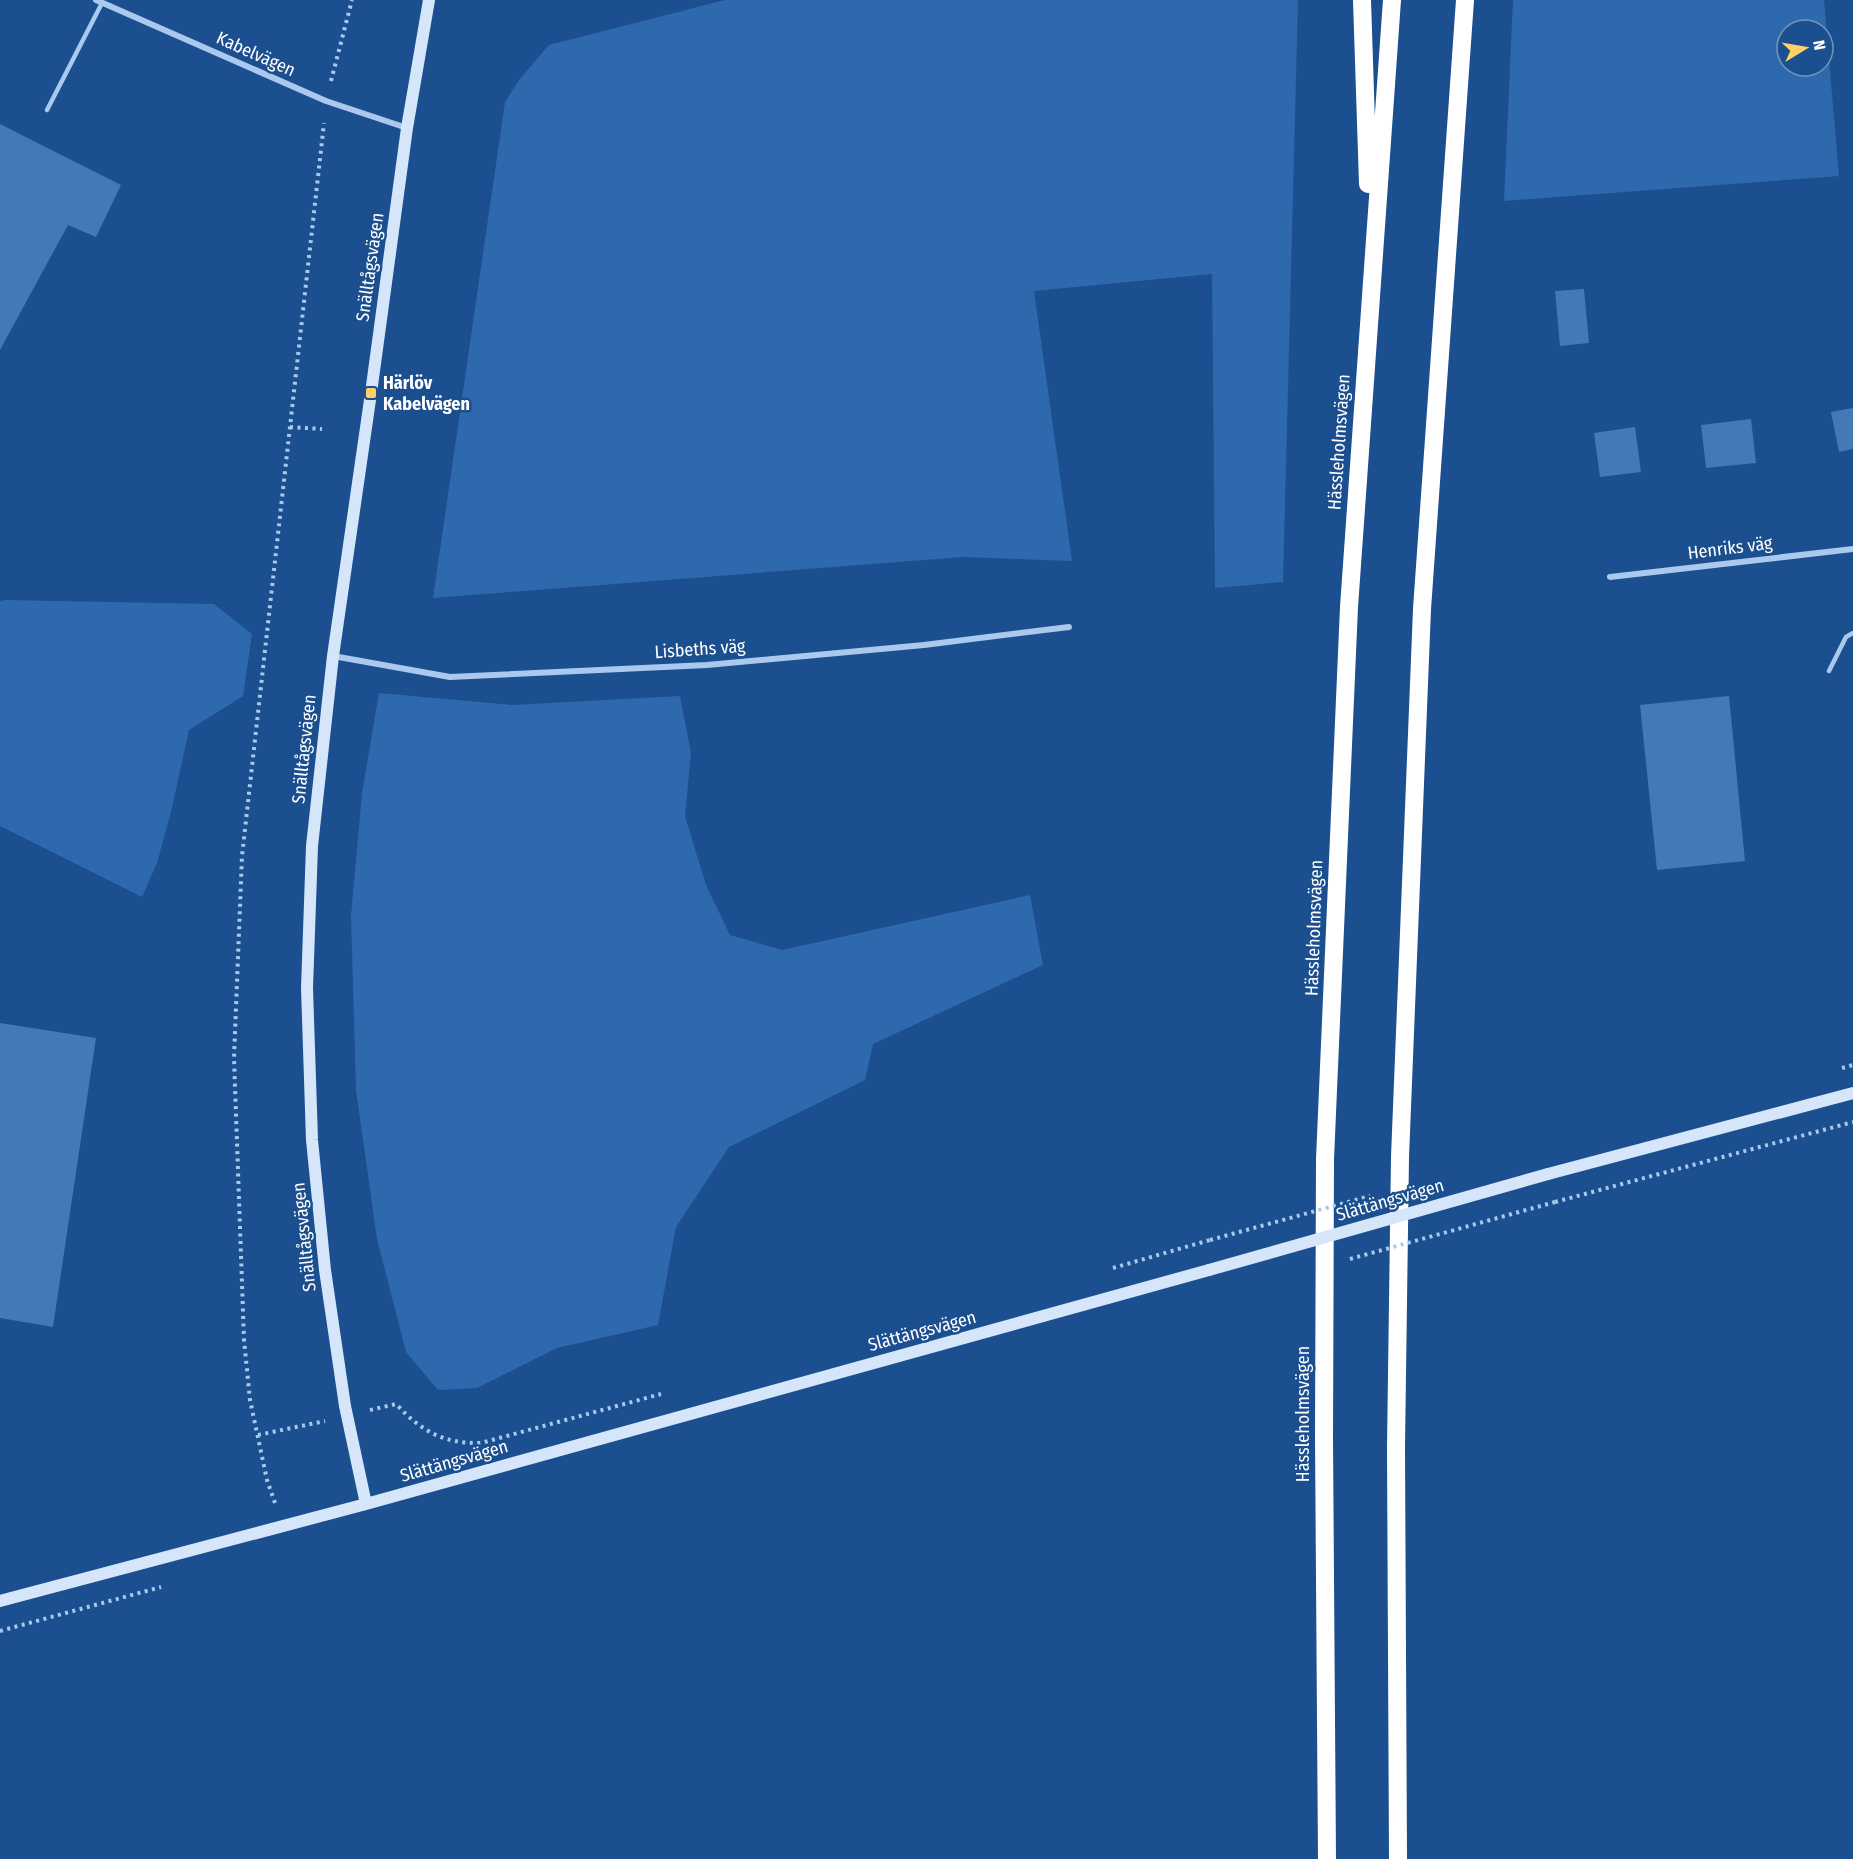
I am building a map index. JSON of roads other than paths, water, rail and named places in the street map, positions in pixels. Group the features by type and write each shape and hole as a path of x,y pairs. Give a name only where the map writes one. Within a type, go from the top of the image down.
{"highway":[{"path":"1362,0 1371,279"},
{"name":"Hässleholmsvägen","path":"1327,1859 1325,1159 1348,607 1392,0"},
{"path":"1398,1859 1396,1447 1400,1157 1422,609 1465,0"}],"street":[{"name":"Snälltågsvägen","path":"366,1504 347,1416 325,1270 315,1163 307,988 312,846 333,656 407,128 429,0"},
{"name":"Kabelvägen","path":"99,1 326,101 407,128"},
{"name":"Henriks väg","path":"1610,577 1853,549"},
{"name":"Lisbeths väg","path":"333,656 450,677 707,665 924,645 1069,627"},
{"name":"Slättängsvägen","path":"0,1601 366,1504 1548,1174 1853,1092"}],"lane":[{"path":"46,110 99,1"},
{"path":"1829,671 1846,637 1853,633"}],"place":[{"name":"Härlöv Kabelvägen","path":"371,393"}]}
